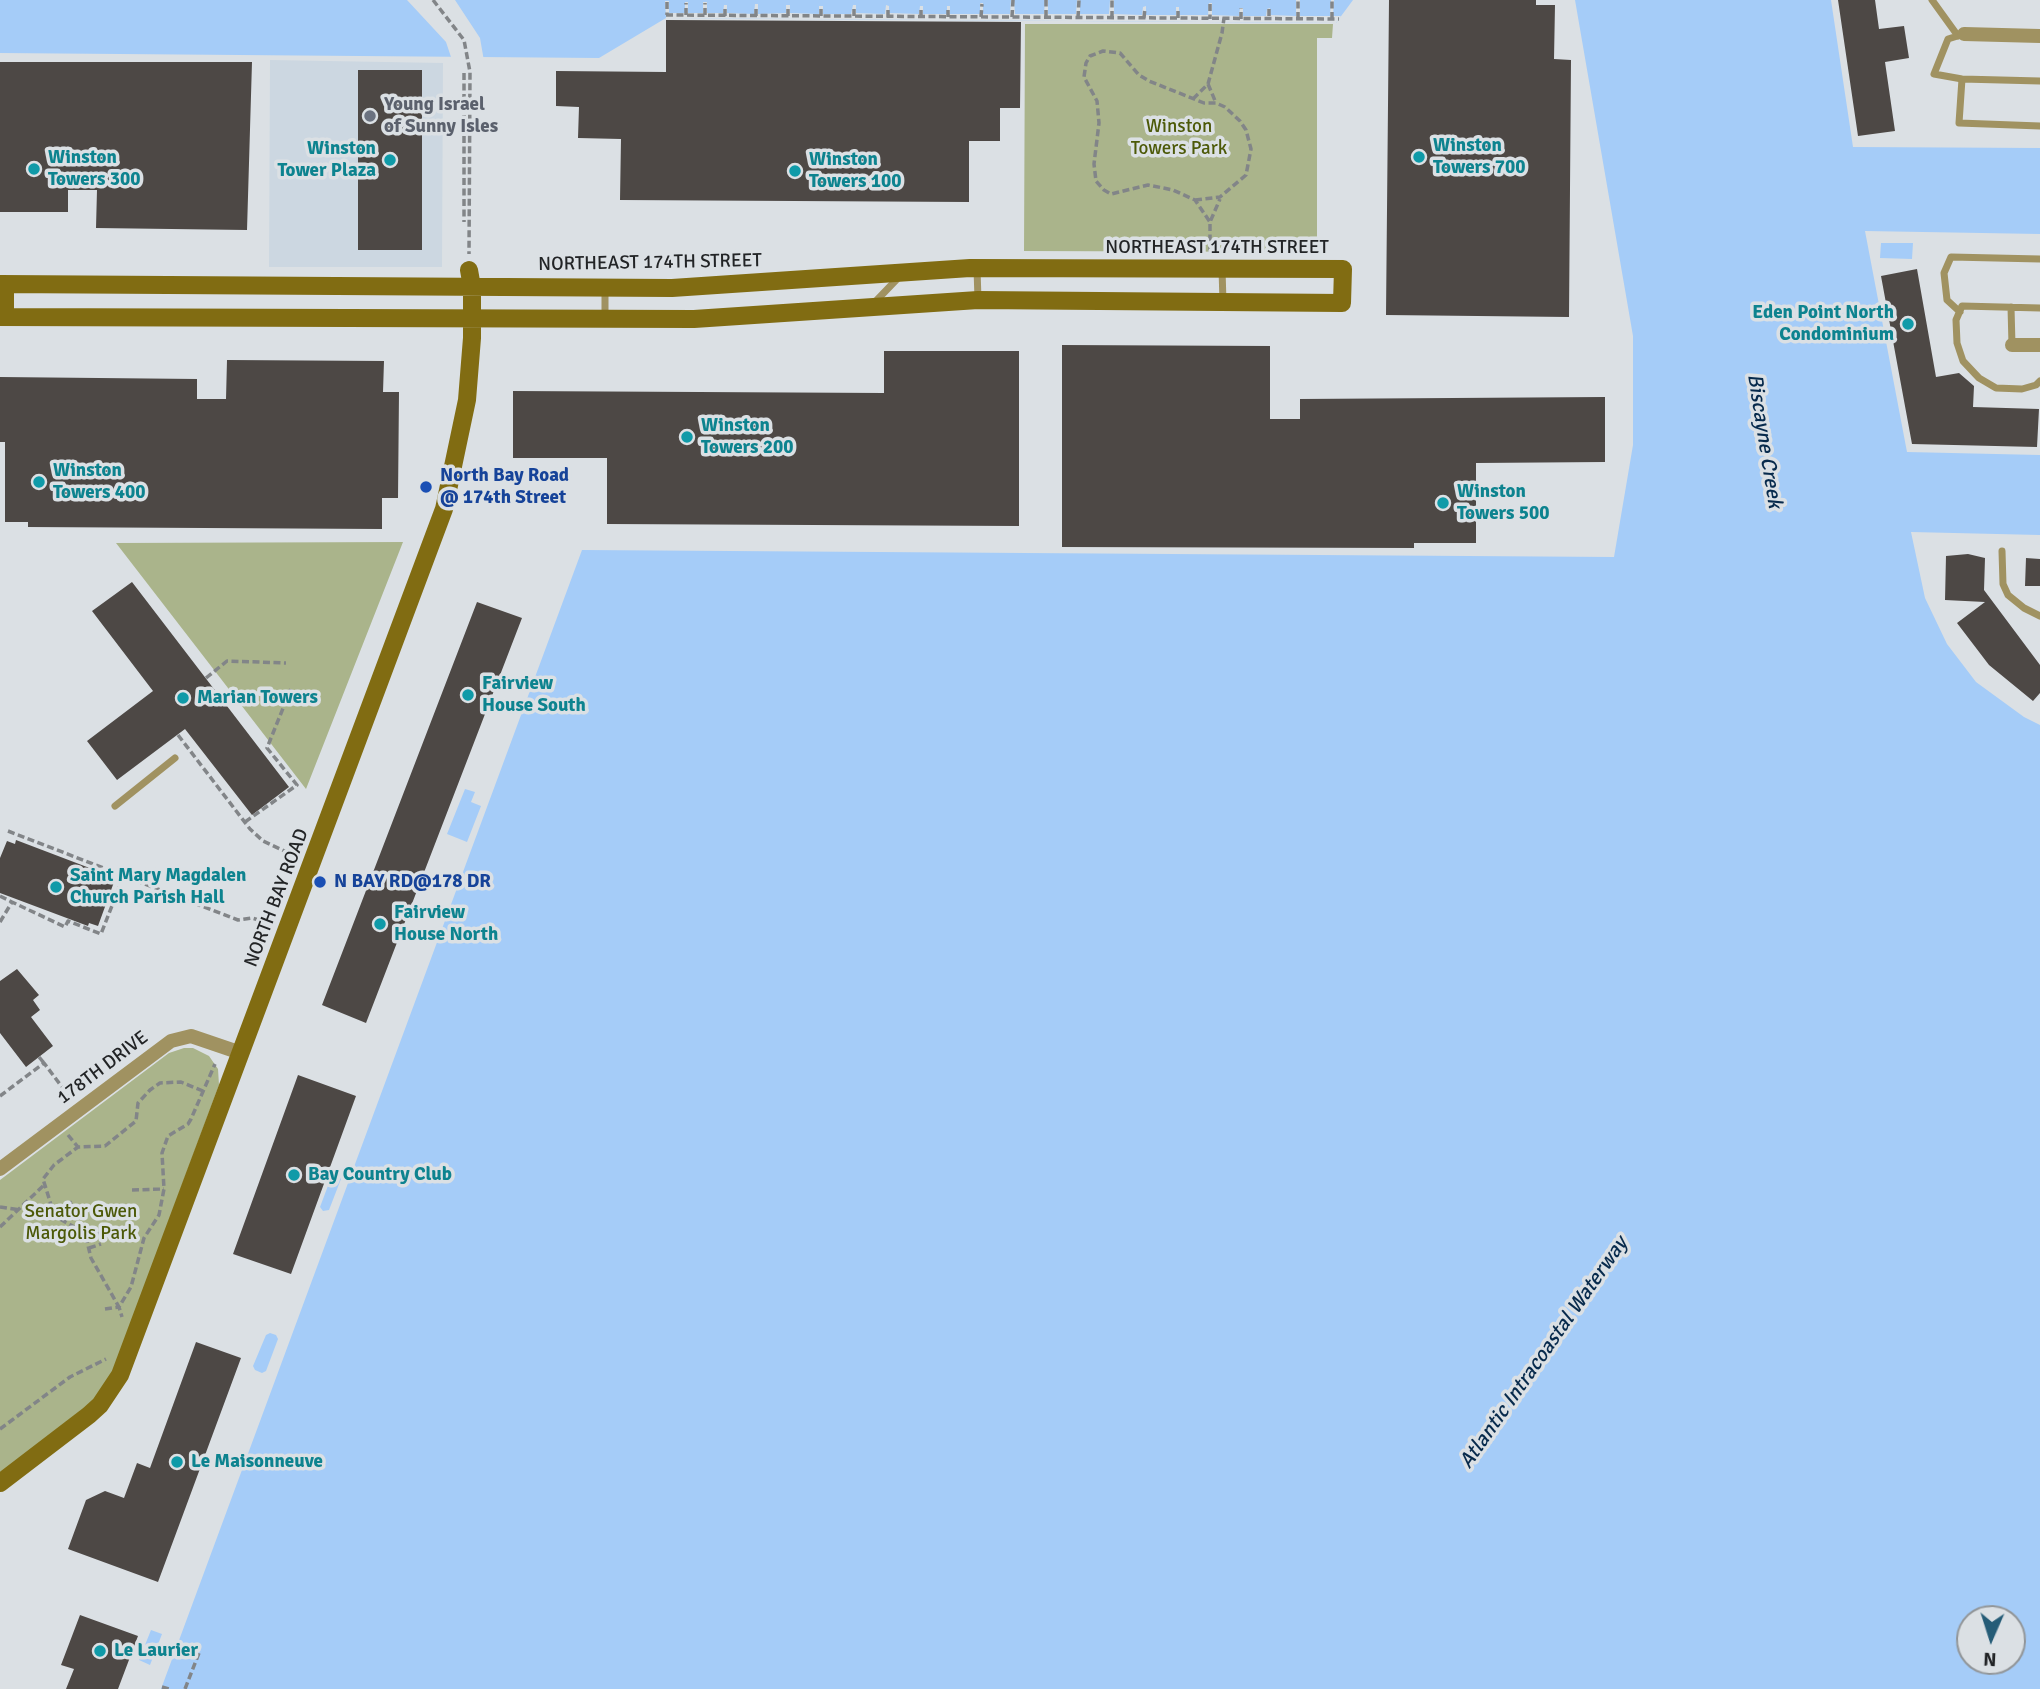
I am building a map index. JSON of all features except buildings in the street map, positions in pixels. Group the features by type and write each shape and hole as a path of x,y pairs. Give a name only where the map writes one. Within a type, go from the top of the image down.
{"street":[{"path":"1961,35 2040,36"},
{"name":"NORTHEAST 174TH STREET","path":"3,284 310,286 470,279 605,287 720,286 977,268 1216,263 1343,269 1342,303 1223,302"},
{"name":"NORTH BAY ROAD","path":"0,1483 89,1415 112,1390 120,1375 444,509 466,410 472,318 470,279"},
{"path":"3,284 3,317 698,319 978,300 1223,302"},
{"path":"219,285 219,317"},
{"path":"310,286 310,317"},
{"path":"2012,345 2040,345"},
{"name":"178TH DRIVE","path":"0,1169 171,1041 191,1036 241,1053"}],"lane":[{"path":"1932,0 1961,35 1948,39 1934,74 1962,79 2040,81"},
{"path":"1962,79 1959,123 2040,126"},
{"path":"1960,312 1947,300 1944,274 1951,257 2040,259"},
{"path":"1216,263 1223,302"},
{"path":"977,268 978,300"},
{"path":"872,306 903,272"},
{"path":"605,287 605,319"},
{"path":"2040,308 1962,306 1956,320 1957,343 1963,360 1979,377 1996,388 2022,389 2040,381"},
{"path":"2011,307 2012,345"},
{"path":"2002,551 2003,584 2008,595 2040,616"},
{"path":"115,806 175,758"}],"path":[{"path":"433,0 464,40 470,72 466,223"},
{"path":"1012,18 1013,0"},
{"path":"1046,0 1046,17"},
{"path":"1078,18 1079,0"},
{"path":"1112,0 1112,18"},
{"path":"1298,0 1298,19"},
{"path":"1332,0 1332,19"},
{"path":"667,2 666,15 1339,19"},
{"path":"686,3 686,15"},
{"path":"705,3 705,15"},
{"path":"981,17 982,4"},
{"path":"1210,4 1210,19"},
{"path":"725,16 726,6"},
{"path":"756,6 756,16"},
{"path":"788,6 788,16"},
{"path":"821,6 821,16"},
{"path":"854,6 854,16"},
{"path":"888,7 888,17"},
{"path":"921,7 921,17"},
{"path":"948,7 948,17"},
{"path":"1144,18 1145,8"},
{"path":"1178,8 1178,18"},
{"path":"1241,8 1241,19"},
{"path":"1269,9 1269,19"},
{"path":"1193,99 1208,84 1224,18"},
{"path":"1210,222 1220,197 1246,175 1251,149 1246,130 1240,121 1226,107 1216,103 1204,103 1149,81 1139,75 1120,52 1096,53 1086,63 1084,77 1097,101 1099,132 1094,174 1101,187 1111,194 1148,185 1162,186 1195,200 1220,197"},
{"path":"464,73 466,223 470,279"},
{"path":"1208,84 1216,103"},
{"path":"1195,200 1210,222 1216,263"},
{"path":"206,678 226,661 286,663"},
{"path":"245,822 297,785 267,748 292,686"},
{"path":"178,735 245,822 263,841 293,855"},
{"path":"8,831 238,919 252,918 269,923"},
{"path":"0,896 56,924 65,927 68,921 101,934 124,875"},
{"path":"0,922 12,902"},
{"path":"39,1057 68,1095"},
{"path":"0,1096 44,1063"},
{"path":"105,1310 120,1307 131,1287 144,1238 159,1215 164,1189 162,1153 168,1136 188,1124 215,1064"},
{"path":"106,1234 85,1233 60,1219 53,1211 44,1185 43,1179 49,1169 78,1147 105,1146 136,1121 138,1103 160,1083 181,1082 203,1091"},
{"path":"65,1130 78,1147"},
{"path":"0,1227 44,1185"},
{"path":"132,1190 164,1189"},
{"path":"50,1216 53,1211 72,1202"},
{"path":"0,1207 20,1210"},
{"path":"85,1233 94,1265 120,1307 122,1322"},
{"path":"89,1248 101,1244"},
{"path":"0,1429 70,1377 110,1356"},
{"path":"51,1383 54,1388"},
{"path":"185,1689 199,1653"},
{"path":"162,1687 169,1689"}],"shaded area":[{"name":"Winston Tower Plaza","path":"270,60 443,63 442,267 269,267"}],"green space":[{"name":"Winston Towers Park","path":"1025,24 1333,24 1332,38 1317,38 1317,252 1024,251"},
{"path":"403,542 306,789 116,543"},
{"name":"Senator Gwen Margolis Park","path":"193,1048 209,1056 218,1069 219,1085 114,1369 97,1398 0,1473 0,1180 169,1053"}],"water":[{"path":"0,0 1353,0 1336,23 666,18 599,58 0,53"},
{"path":"1575,0 1831,0 1853,147 2040,148 2040,234 1865,231 1907,452 2040,455 2040,535 1911,532 1925,598 1947,644 1976,682 2024,717 2040,725 2040,1689 161,1689 582,550 1614,557 1633,445 1633,336"},
{"path":"1881,243 1913,243 1912,259 1880,258"},
{"path":"465,789 475,792 471,802 481,806 467,842 447,834"},
{"path":"338,1174 341,1179 329,1210 323,1211 320,1207 332,1175"},
{"path":"270,1333 278,1339 266,1371 262,1373 253,1366 266,1335"},
{"path":"151,1630 162,1634 150,1665 139,1660"}],"pier":[{"path":"407,0 455,0 480,38 484,61 452,60 446,42"},
{"path":"1011,0 1014,0 1015,14 1044,14 1045,0 1048,0 1048,14 1076,14 1077,0 1080,0 1080,14 1109,14 1110,0 1114,0 1114,14 1142,15 1143,7 1146,6 1146,15 1176,15 1176,7 1179,7 1179,15 1208,15 1209,3 1212,3 1212,15 1239,16 1240,8 1243,8 1243,16 1266,16 1267,9 1270,8 1270,15 1296,16 1296,0 1300,0 1300,16 1330,16 1331,0 1334,0 1333,16 1341,16 1336,23 666,18 665,1 669,1 669,13 685,13 685,2 688,2 688,13 703,13 703,2 707,2 707,13 723,13 724,5 727,5 727,13 754,14 755,4 758,4 758,14 786,13 786,5 790,5 790,13 819,14 819,6 823,6 823,14 851,14 853,5 856,5 856,13 885,14 886,5 889,6 889,13 919,14 920,6 923,6 923,14 947,14 947,6 950,6 950,14 980,14 980,3 983,3 983,14 1010,14"}],"place":[{"name":"Young Israel of Sunny Isles","path":"370,116"},
{"name":"Winston Towers 700","path":"1419,157"},
{"name":"Winston Tower Plaza","path":"390,160"},
{"name":"Winston Towers 300","path":"34,169"},
{"name":"Winston Towers 100","path":"795,171"},
{"name":"Eden Point North Condominium","path":"1908,324"},
{"name":"Winston Towers 200","path":"687,437"},
{"name":"Winston Towers 400","path":"39,482"},
{"name":"North Bay Road @ 174th Street","path":"426,487"},
{"name":"Winston Towers 500","path":"1443,503"},
{"name":"Fairview House South","path":"468,695"},
{"name":"Marian Towers","path":"183,698"},
{"name":"N BAY RD@178 DR","path":"320,882"},
{"name":"Saint Mary Magdalen Church Parish Hall","path":"56,887"},
{"name":"Fairview House North","path":"380,924"},
{"name":"Bay Country Club","path":"294,1175"},
{"name":"Le Maisonneuve","path":"177,1462"},
{"name":"Le Laurier","path":"100,1651"}],"water label":[{"name":"Biscayne Creek","path":"1764,441"},
{"name":"Atlantic Intracoastal Waterway","path":"1544,1353"}]}
